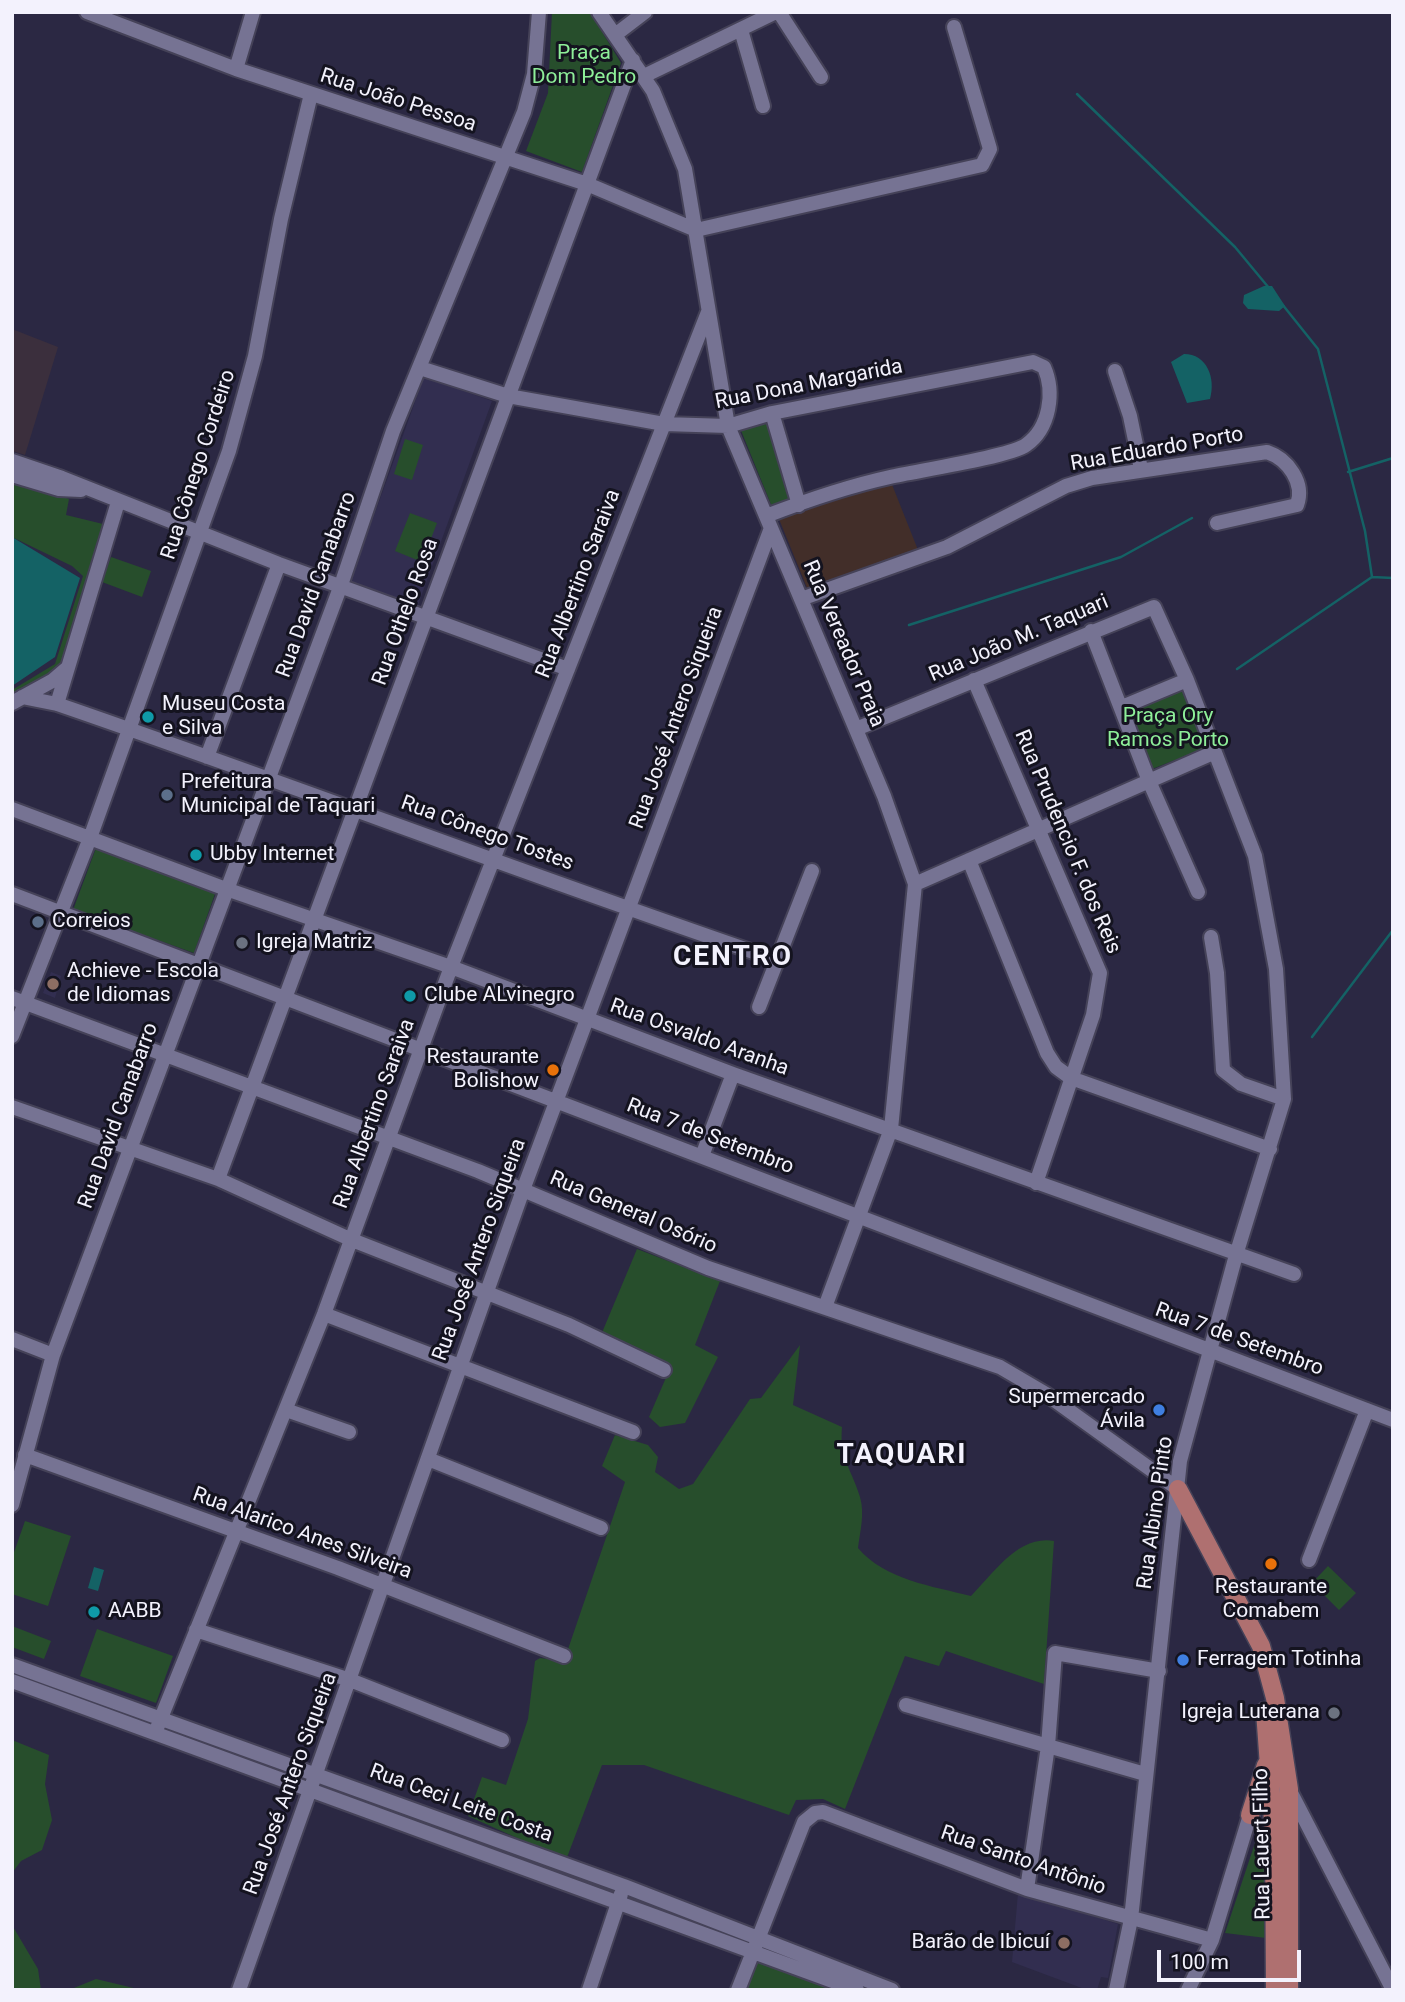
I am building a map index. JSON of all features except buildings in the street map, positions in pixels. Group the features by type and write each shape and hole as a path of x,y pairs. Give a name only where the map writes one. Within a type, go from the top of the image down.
{"main road":[{"name":"Rua Lauert Filho","path":"1178,1489 1248,1618 1267,1718 1289,1789 1274,1832 1289,1990"},
{"name":"Rua Lauert Filho","path":"1275,1990 1281,1814 1271,1790 1277,1755"},
{"path":"1274,1832 1264,1825 1250,1821 1277,1755"}],"street":[{"name":"Rua João Pessoa","path":"87,12 236,69 587,184 696,230"},
{"path":"236,69 253,12"},
{"name":"Rua David Canabarro","path":"12,1505 53,1355 341,585 393,431 524,112 534,74 539,12"},
{"name":"Rua Vereador Praia","path":"599,12 644,76 668,122 685,169 728,426 856,729 910,863 915,884 891,1129 825,1307"},
{"path":"615,34 645,12"},
{"path":"644,76 778,12 821,77"},
{"path":"696,230 982,164 990,149 954,27"},
{"path":"741,30 763,106"},
{"name":"Rua Othelo Rosa","path":"218,1180 633,60"},
{"name":"Rua Cônego Cordeiro","path":"12,1036 19,1001 61,912 90,838 229,451 256,356 281,219 311,94"},
{"name":"Rua Albertino Saraiva","path":"155,1733 324,1314 451,967 708,312"},
{"name":"Rua Dona Margarida","path":"420,368 508,396 664,424 728,426 772,413 1033,362 1040,363 1046,373 1051,394 1048,408 1034,438 1016,450 885,478 799,505"},
{"path":"1115,371 1130,416 1141,469"},
{"path":"768,522 799,505 772,413"},
{"name":"Rua Eduardo Porto","path":"802,599 947,547 1066,486 1141,469 1267,453 1284,460 1296,480 1300,494 1297,505 1217,523"},
{"path":"12,461 279,564 568,669"},
{"path":"12,475 59,489 90,491"},
{"path":"57,704 118,502"},
{"name":"Rua José Antero Siqueira","path":"239,1990 523,1190 628,910 768,522"},
{"path":"207,757 279,564"},
{"name":"Rua João M. Taquari","path":"856,729 1152,607 1161,617 1174,650"},
{"path":"1091,631 1149,781 1198,892"},
{"name":"Rua Albino Pinto","path":"1116,1990 1130,1919 1180,1461 1212,1352 1236,1255 1284,1099 1276,968 1255,856 1174,650"},
{"path":"17,700 52,681 67,668"},
{"name":"Rua Prudencio F. dos Reis","path":"974,680 1100,973 1093,1015 1036,1183"},
{"path":"1122,706 1187,680"},
{"name":"Rua Cônego Tostes","path":"17,700 57,704 494,858 628,910 777,960"},
{"path":"915,884 1215,752"},
{"name":"Rua Osvaldo Aranha","path":"12,809 226,889 451,967 733,1074 1294,1274"},
{"path":"969,860 1047,1053 1056,1067 1071,1078 1270,1149"},
{"path":"759,1007 812,871"},
{"name":"Rua 7 de Setembro","path":"12,894 1393,1420"},
{"path":"1212,937 1223,1070 1241,1084 1284,1099"},
{"name":"Rua General Osório","path":"19,1001 253,1086 523,1190 708,1268 1000,1367 1022,1378 1178,1489"},
{"path":"702,1156 733,1074"},
{"path":"12,1107 218,1180 352,1240 569,1325 664,1370"},
{"path":"324,1314 633,1432"},
{"path":"12,1339 53,1355"},
{"path":"286,1410 349,1432"},
{"path":"1309,1560 1367,1410"},
{"name":"Rua Alarico Anes Silveira","path":"25,1455 383,1586 564,1656"},
{"path":"428,1459 601,1528"},
{"path":"196,1630 350,1680 502,1740"},
{"path":"1027,1889 1048,1746 1055,1653 1159,1671"},
{"name":"Rua Ceci Leite Costa","path":"12,1665 161,1716 624,1886 856,1990"},
{"path":"45,1693 51,1678"},
{"name":"Rua Ceci Leite Costa","path":"12,1681 618,1901 889,1989"},
{"path":"906,1704 1145,1774"},
{"path":"1188,1990 1212,1940 1250,1821 1271,1790 1278,1787 1289,1789 1393,1990"},
{"path":"398,1821 405,1806"},
{"name":"Rua Santo Antônio","path":"756,1944 804,1822 815,1813 823,1812 1027,1889 1212,1940"},
{"path":"1250,1821 1281,1814 1308,1827"},
{"path":"589,1990 624,1886"},
{"path":"738,1990 756,1944"}],"shaded area":[{"path":"1264,286 1272,286 1285,306 1279,311 1248,309 1243,303 1244,295"},
{"path":"12,329 58,347 25,455 12,451"},
{"path":"1184,354 1199,358 1208,369 1212,383 1210,399 1187,403 1171,362"},
{"path":"424,377 492,401 418,605 350,582"},
{"path":"891,482 918,550 807,588 779,519"},
{"path":"12,537 80,578 55,657 12,686"},
{"name":"Achieve - Escola de Idiomas","path":"51,972 61,976 55,998 43,993"},
{"path":"94,1567 104,1570 98,1591 88,1588"},
{"name":"Barão de Ibicuí","path":"1018,1893 1118,1924 1108,1978 1101,1977 1097,1990 1087,1990 1012,1962"}],"green space":[{"name":"Praça Dom Pedro","path":"552,12 590,12 621,63 582,172 526,151 548,93"},
{"path":"770,420 790,502 772,507 740,428"},
{"path":"405,439 423,445 412,480 394,474"},
{"path":"12,480 69,499 66,515 103,524 66,656 54,674 12,698 12,690 55,664 83,576 72,566 12,537"},
{"path":"410,513 437,523 422,562 395,551"},
{"path":"111,557 151,571 142,597 102,582"},
{"name":"Praça Ory Ramos Porto","path":"1184,688 1206,748 1152,769 1131,711"},
{"path":"96,848 216,891 194,953 73,910"},
{"path":"637,1249 720,1281 695,1345 718,1357 685,1423 660,1427 649,1417 671,1366 601,1335"},
{"path":"800,1345 793,1405 842,1427 844,1456 857,1488 862,1510 858,1548 869,1559 895,1575 971,1596 1018,1550 1041,1541 1054,1541 1044,1684 946,1651 939,1666 905,1656 845,1809 823,1799 796,1800 789,1815 644,1765 602,1765 566,1860 468,1816 482,1777 506,1785 528,1719 535,1661 540,1658 564,1661 625,1482 602,1466 615,1435 648,1445 658,1457 655,1472 679,1489 693,1484 750,1399 761,1398"},
{"path":"25,1521 71,1536 48,1606 12,1594 12,1558"},
{"path":"1328,1566 1356,1593 1339,1610 1312,1583"},
{"path":"12,1626 51,1641 44,1659 12,1647"},
{"path":"97,1629 173,1656 156,1703 80,1676"},
{"path":"12,1740 49,1755 45,1784 52,1820 42,1850 21,1861 12,1873"},
{"path":"1259,1831 1266,1832 1266,1938 1225,1933"},
{"path":"12,1925 38,1969 41,1990 12,1990"},
{"path":"756,1959 838,1990 745,1990"},
{"path":"96,1979 142,1990 69,1990"}],"waterway":[{"path":"1077,94 1235,247 1269,288"},
{"path":"1282,304 1318,349 1365,531 1372,577"},
{"path":"1348,472 1393,458"},
{"path":"909,625 1121,557 1192,518"},
{"path":"1237,669 1372,577 1393,578"},
{"path":"1312,1037 1393,930"}],"place":[{"name":"Museu Costa e Silva","path":"148,717"},
{"name":"Prefeitura Municipal de Taquari","path":"167,795"},
{"name":"Ubby Internet","path":"196,855"},
{"name":"Correios","path":"38,922"},
{"name":"Igreja Matriz","path":"242,943"},
{"name":"Achieve - Escola de Idiomas","path":"53,984"},
{"name":"Clube ALvinegro","path":"410,996"},
{"name":"Restaurante Bolishow","path":"553,1070"},
{"name":"Supermercado Ávila","path":"1159,1410"},
{"name":"Restaurante Comabem","path":"1271,1564"},
{"name":"AABB","path":"94,1612"},
{"name":"Ferragem Totinha","path":"1183,1660"},
{"name":"Igreja Luterana","path":"1334,1713"},
{"name":"Barão de Ibicuí","path":"1064,1943"}],"district":[{"name":"CENTRO","path":"733,958"},
{"name":"TAQUARI","path":"902,1456"}]}
